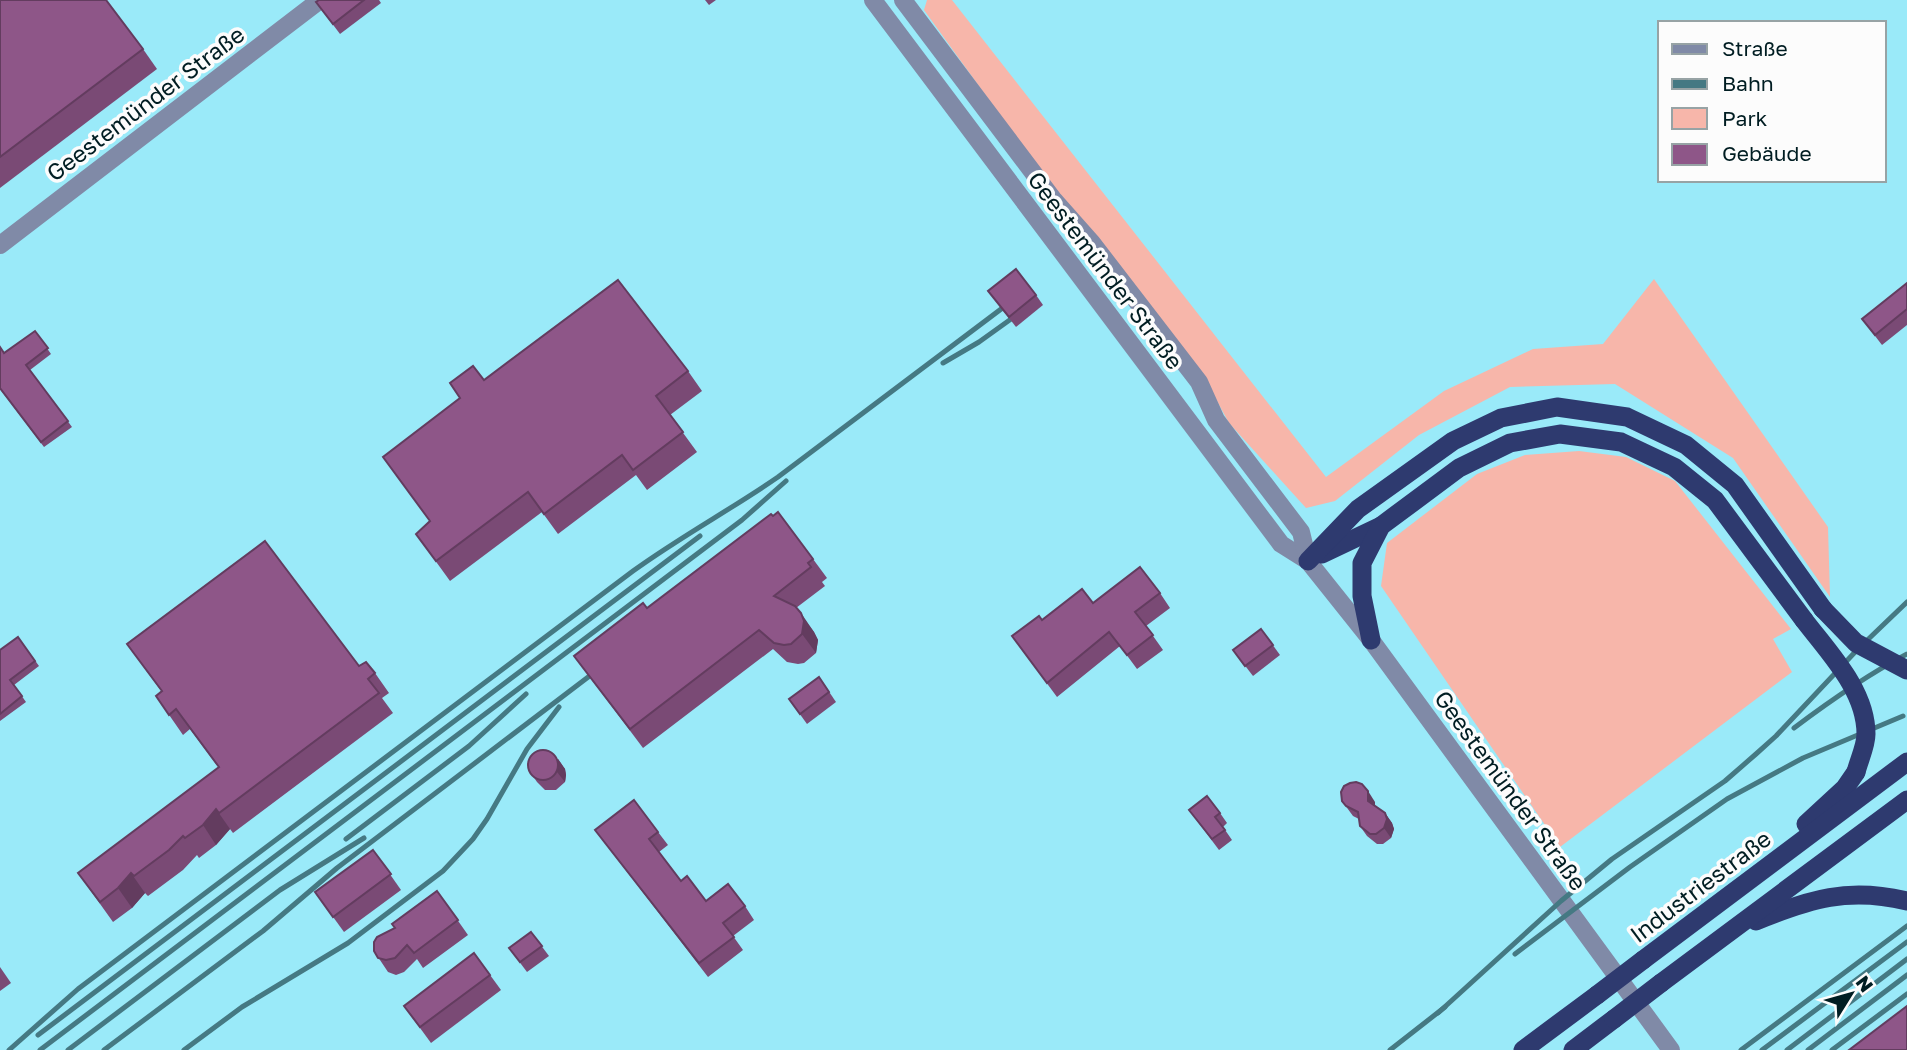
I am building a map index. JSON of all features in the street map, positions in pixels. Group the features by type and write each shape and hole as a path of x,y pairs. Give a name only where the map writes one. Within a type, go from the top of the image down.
{"highway":[{"path":"1308,561 1358,509 1453,441 1501,418 1557,407 1627,417 1686,444 1735,485 1824,609 1856,643 1907,670"},
{"path":"1308,561 1381,526 1459,468 1510,443 1560,434 1621,442 1674,467 1715,500 1850,680 1861,709 1867,736 1856,772 1845,788 1725,898"},
{"path":"1371,640 1362,596 1362,562 1381,526"},
{"name":"Industriestraße","path":"1523,1050 1907,762"},
{"path":"1573,1050 1907,800"},
{"path":"1729,932 1822,898 1867,894 1907,901"}],"street":[{"name":"Geestemünder Straße","path":"0,245 320,0"},
{"name":"Geestemünder Straße","path":"873,0 1281,544 1308,561 1371,640 1671,1050"},
{"name":"Geestemünder Straße","path":"903,0 1054,199 1092,243 1199,382 1216,420 1301,532 1308,561"}],"green space":[{"path":"927,0 952,0 1326,477 1444,391 1533,349 1603,344 1654,279 1828,527 1830,597 1733,458 1615,384 1510,387 1419,435 1335,501 1306,508 1229,423 1200,370 1038,168 924,10"},
{"path":"1579,451 1626,457 1675,481 1791,629 1773,639 1792,672 1560,847 1381,586 1387,543 1477,474 1525,455"}],"building":[{"path":"0,0 106,0 143,49 0,157"},
{"path":"364,0 333,24 316,2"},
{"path":"1016,269 1036,295 1009,317 988,291"},
{"path":"618,280 688,371 656,396 683,432 633,470 622,455 544,514 528,492 436,561 416,534 430,521 383,457 460,398 450,383 473,366 484,380"},
{"path":"1907,283 1907,309 1875,335 1862,319"},
{"path":"35,331 48,348 26,365 68,421 41,442 0,388 0,347 4,353"},
{"path":"778,512 813,559 808,563 811,567 774,596 795,606 801,613 804,621 802,634 791,644 784,645 774,643 759,630 630,729 574,656 643,603 647,608 771,514 773,516"},
{"path":"265,541 359,666 366,662 375,673 368,679 379,693 219,813 216,809 203,825 185,838 183,836 134,876 131,873 100,902 78,873 219,767 176,709 169,715 156,696 162,691 127,644"},
{"path":"1140,567 1160,593 1135,612 1153,635 1127,655 1109,632 1047,683 1012,636 1039,616 1042,620 1082,589 1093,603"},
{"path":"1261,629 1273,645 1245,666 1233,650"},
{"path":"18,637 35,661 10,680 22,696 0,714 0,650"},
{"path":"819,677 829,692 800,714 789,699"},
{"path":"543,750 549,751 557,759 557,771 549,779 543,780 537,779 529,771 528,765 529,759 537,751"},
{"path":"1356,782 1368,791 1368,801 1385,813 1387,819 1384,828 1376,834 1370,834 1360,826 1358,812 1342,801 1341,792 1344,786"},
{"path":"1207,796 1220,813 1215,817 1225,830 1212,839 1189,810"},
{"path":"634,800 658,832 649,839 681,881 687,876 706,901 728,884 745,906 723,923 734,937 699,963 595,830"},
{"path":"373,850 391,874 333,917 315,892"},
{"path":"437,891 458,920 414,953 407,945 395,958 378,958 374,951 377,937 395,928 392,924"},
{"path":"531,932 542,946 520,962 509,948"},
{"path":"474,953 490,975 420,1027 404,1006"},
{"path":"1907,1006 1907,1050 1849,1050"}],"railway":[{"path":"9,1050 78,989 633,571 778,477 1017,297"},
{"path":"943,363 979,342 1025,309"},
{"path":"40,1050 742,520 786,481"},
{"path":"38,1035 700,536"},
{"path":"1438,1013 1561,901 1612,859 1725,781 1756,754 1907,602"},
{"path":"1794,728 1849,689 1907,654"},
{"path":"104,1050 263,931 337,868 604,665"},
{"path":"346,839 469,746 526,694"},
{"path":"184,1050 242,1007 348,943 443,871 473,839 527,749 559,707"},
{"path":"1515,954 1630,867 1727,799 1803,758 1903,716"},
{"path":"68,1050 280,890 364,838"},
{"path":"1741,1050 1907,926"},
{"path":"1762,1050 1907,942"},
{"path":"1787,1050 1907,959"},
{"path":"1808,1050 1907,975"},
{"path":"1832,1050 1907,994"},
{"path":"1390,1050 1445,1007"}]}
